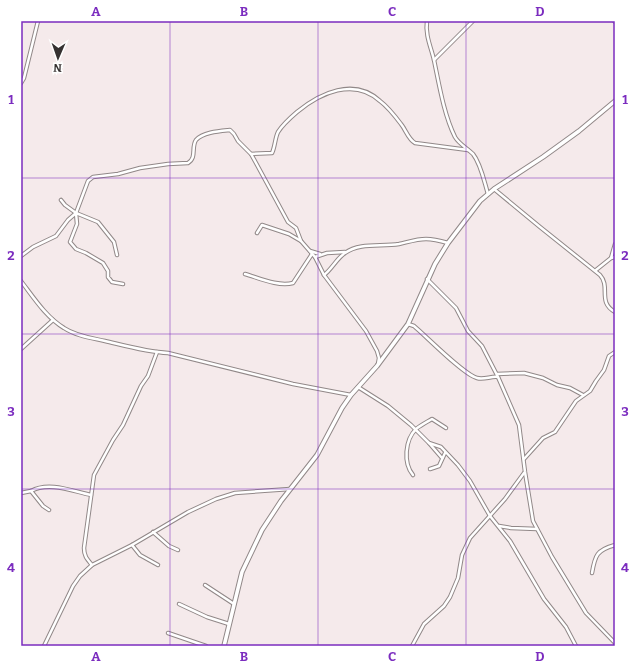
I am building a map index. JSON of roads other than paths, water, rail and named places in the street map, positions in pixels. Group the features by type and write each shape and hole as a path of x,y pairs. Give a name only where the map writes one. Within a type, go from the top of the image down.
{"street":[{"path":"21,83 24,78 38,21"},
{"path":"427,21 426,26 428,38 436,74 456,138 473,154 478,163 488,194"},
{"path":"434,60 473,21"},
{"path":"250,154 272,153 278,133 288,120 306,105 324,94 342,89 372,94 381,101 398,120 411,140 415,143 468,150"},
{"path":"224,646 242,572 262,530 290,489 317,455 342,408 377,366 408,324 434,264 448,243 480,201 488,194 543,157 615,101"},
{"path":"123,284 112,282 108,277 108,271 103,263 86,253 76,250 70,242 77,224 76,213 88,181 92,178 143,168 168,164 188,163 193,159 196,140 206,134 231,130 240,144 250,154 288,222 296,228 301,241"},
{"path":"494,189 540,228 596,270 605,281 604,298 606,303 609,308 615,312"},
{"path":"61,200 76,213 98,222 114,242 117,255"},
{"path":"21,256 33,247 56,236 68,220 76,213"},
{"path":"257,233 262,225 289,234 301,241 313,256 324,276 363,327 378,353 379,358 377,366"},
{"path":"324,276 340,256 354,248 398,244 424,239 432,239 448,243"},
{"path":"611,258 615,244"},
{"path":"309,250 321,254"},
{"path":"245,274 272,282 288,284 293,283 313,256 345,252"},
{"path":"596,270 611,258 615,257"},
{"path":"428,279 456,308 468,331 482,346 497,374 519,425 533,521 552,557 586,613 615,643"},
{"path":"21,281 39,305 53,320 64,328 84,336 157,352 168,353 293,384 352,395"},
{"path":"21,349 53,320"},
{"path":"408,324 414,326 469,374 477,378 492,376 498,377"},
{"path":"92,565 84,554 84,548 94,475 123,425 141,386 148,376 157,352"},
{"path":"524,459 543,438 555,432 576,401 590,391 604,370 609,356 615,352"},
{"path":"378,353 384,357"},
{"path":"497,374 524,373 543,378 583,395"},
{"path":"358,387 388,406 416,429 442,458"},
{"path":"413,476 409,470 406,456 408,440 416,429 432,419 446,428"},
{"path":"429,443 441,447 445,453 458,465 470,481 478,498 510,541 544,600 566,627 576,646"},
{"path":"430,469 439,466 445,453"},
{"path":"412,646 424,624 448,601 458,578 462,555 466,545 505,499 525,472"},
{"path":"21,494 36,488 49,486 91,495"},
{"path":"44,646 73,586 80,576 92,565 132,545 188,512 216,499 235,493 290,489"},
{"path":"30,491 43,506 49,510"},
{"path":"499,526 537,529"},
{"path":"153,532 169,546 178,550"},
{"path":"132,545 140,555 158,565"},
{"path":"592,573 598,554 603,549 615,545"},
{"path":"205,584 234,604"},
{"path":"179,604 207,617 230,624"},
{"path":"168,633 206,646"}]}
